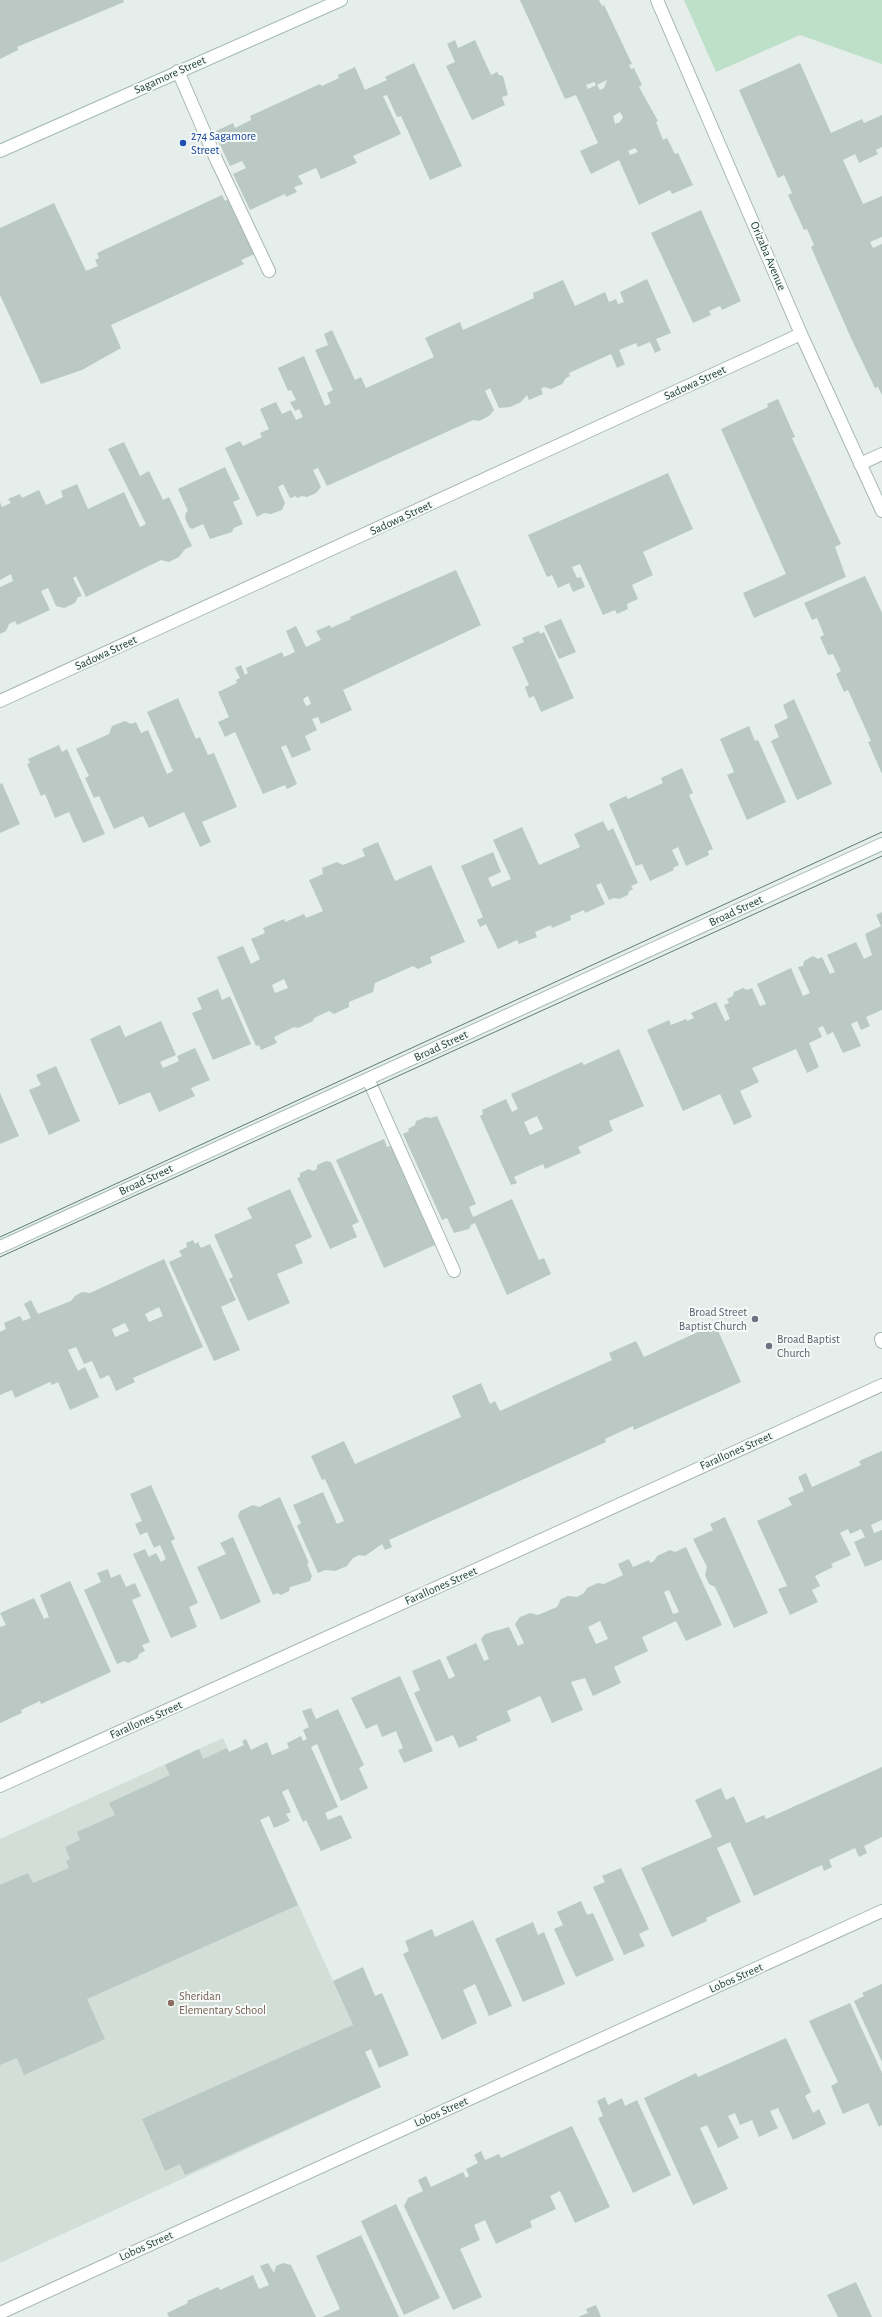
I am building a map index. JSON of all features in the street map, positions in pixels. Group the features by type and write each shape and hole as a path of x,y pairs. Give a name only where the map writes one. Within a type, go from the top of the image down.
{"street":[{"name":"Sagamore Street","path":"0,151 341,0"},
{"name":"Orizaba Avenue","path":"657,0 801,334 882,511"},
{"path":"178,71 216,159 269,271"},
{"name":"Sadowa Street","path":"0,701 801,334"},
{"path":"860,464 882,454"},
{"name":"Broad Street","path":"0,1247 882,844"},
{"path":"368,1079 454,1271"},
{"name":"Farallones Street","path":"0,1786 882,1385"},
{"name":"Lobos Street","path":"0,2313 882,1911"}],"shaded area":[{"name":"Sheridan Elementary School","path":"223,1738 381,2087 0,2263 0,1839"}],"green space":[{"path":"684,0 882,0 882,64 800,35 716,72"}],"building":[{"path":"0,0 123,0 124,2 17,47 18,50 0,59"},
{"path":"520,0 599,0 602,6 604,5 632,64 629,65 631,69 634,68 642,85 639,87 658,121 656,122 663,140 667,138 675,154 678,153 693,185 672,194 670,190 639,205 619,160 591,174 580,151 598,143 576,95 565,99","holes":["607,80 604,88 600,90 597,85","594,82 596,85 588,89 586,85","620,112 623,117 620,122 615,124 613,116","635,148 638,152 630,155 628,151"]},
{"path":"455,40 458,48 475,40 491,75 497,72 499,75 503,76 508,95 502,97 505,105 472,120 446,66 455,62 447,44"},
{"path":"414,63 462,166 430,180 401,116 397,117 387,95 383,96 401,134 353,156 357,163 321,179 316,168 298,176 303,184 294,187 297,192 286,197 285,194 250,210 233,174 246,168 242,161 230,166 214,132 233,123 235,128 251,120 250,116 320,84 322,86 339,78 338,75 355,67 365,90 387,80 385,77"},
{"path":"800,63 831,133 862,119 864,123 882,115 882,147 876,150 878,154 859,163 855,154 843,160 863,204 882,196 882,237 870,242 873,248 882,244 882,395 878,387 875,388 850,336 811,247 814,245 807,229 804,230 788,195 792,193 784,175 778,178 739,90"},
{"path":"222,195 225,201 230,198 255,254 241,260 244,264 111,325 121,348 82,370 41,384 0,295 0,228 54,203 86,271 98,266 95,260 99,258 97,253"},
{"path":"701,210 741,301 722,310 720,306 709,311 711,315 693,323 651,233"},
{"path":"647,279 671,333 656,339 661,350 655,353 650,342 638,347 636,343 619,350 625,364 617,368 611,354 569,373 570,376 566,378 562,384 551,389 544,387 541,389 543,394 529,400 527,395 521,402 510,407 499,408 490,388 485,391 494,410 489,416 479,421 473,420 327,486 318,468 313,470 321,487 316,493 307,497 302,496 297,498 296,496 290,498 283,484 278,487 285,503 282,510 271,514 264,513 257,517 225,448 240,441 243,446 262,437 260,433 269,429 260,409 276,402 282,414 291,410 296,420 303,417 299,409 295,411 290,402 296,400 291,390 288,391 278,368 304,356 325,406 331,403 327,393 333,390 315,350 328,345 324,334 332,330 355,380 361,377 366,388 434,357 425,338 460,322 463,330 534,298 533,293 563,280 575,306 605,292 609,302 616,299 618,304 624,302 620,292"},
{"path":"778,399 795,437 792,438 841,544 835,547 846,577 754,618 743,593 786,574 721,429 768,407 767,404"},
{"path":"124,442 140,476 149,471 163,500 169,497 192,546 185,549 179,557 169,562 161,560 86,597 76,576 73,578 82,596 78,597 75,603 64,608 56,606 48,588 41,591 50,610 17,625 15,621 9,624 6,631 0,634 0,587 13,581 11,574 0,580 0,502 2,507 11,503 8,499 20,494 22,498 39,490 46,505 63,497 61,491 77,484 88,509 124,492 140,527 146,524 108,449"},
{"path":"225,467 240,499 233,502 243,524 234,528 232,532 210,539 203,524 192,529 189,527 185,518 186,512 188,511 178,489"},
{"path":"668,473 693,529 643,552 653,575 632,585 638,599 627,604 628,609 617,614 615,610 603,615 580,564 572,567 577,578 581,577 585,587 573,592 569,583 558,588 552,575 547,577 528,535"},
{"path":"456,570 481,625 343,690 352,710 321,724 318,717 312,719 317,730 305,736 311,750 292,758 286,745 281,747 297,784 287,789 285,785 263,794 235,732 225,737 218,722 229,717 218,692 237,683 236,680 240,678 235,668 241,665 245,675 248,673 246,668 282,652 284,657 295,652 286,631 296,626 306,647 321,640 316,631 330,625 331,628 351,619 350,617","holes":["308,696 311,704 306,706 303,699"]},
{"path":"865,576 882,613 882,774 868,742 871,741 848,690 844,692 836,674 841,671 833,654 828,655 820,637 824,635 817,618 812,620 804,603"},
{"path":"561,619 576,652 559,659 544,626"},
{"path":"539,631 540,634 544,632 574,698 541,712 534,696 529,698 525,687 529,685 512,647 524,642 522,638"},
{"path":"178,698 196,739 200,737 208,755 214,753 237,807 202,822 211,842 200,847 184,812 149,828 143,816 114,829 99,796 94,798 85,778 89,776 76,749 109,734 112,726 125,721 131,724 136,722 141,733 148,730 167,774 173,771 147,712"},
{"path":"794,699 832,784 797,800 771,741 779,737 774,725 788,718 783,705"},
{"path":"749,726 755,741 758,740 786,802 747,820 727,775 734,772 720,739"},
{"path":"59,745 62,752 67,749 105,834 83,843 69,812 55,818 45,794 41,796 27,764 30,763 28,759"},
{"path":"682,768 693,793 689,795 713,849 708,851 709,855 686,866 678,847 672,850 679,865 673,868 674,870 650,881 642,864 636,866 609,804 626,796 628,799 663,783 661,778"},
{"path":"2,783 20,824 0,833 0,784"},
{"path":"603,821 608,831 613,828 638,883 631,886 633,889 629,891 628,895 619,899 614,898 609,900 601,883 596,885 605,904 585,913 584,910 570,916 571,920 552,928 551,925 535,932 537,937 519,944 517,940 498,949 486,924 480,927 477,920 483,917 461,866 493,852 501,872 488,878 492,887 511,879 493,840 522,827 539,865 580,847 574,834"},
{"path":"378,842 395,881 431,865 465,942 430,957 432,963 418,969 413,966 375,983 373,992 349,1002 349,1007 334,1014 329,1011 298,1028 294,1027 274,1037 277,1043 261,1050 259,1045 256,1046 217,957 243,946 251,964 260,959 251,939 265,933 263,928 284,919 285,922 304,914 306,918 323,911 309,880 323,874 322,868 337,862 343,865 365,856 362,849","holes":["284,979 288,988 275,993 272,985"]},
{"path":"882,912 882,1010 866,1017 870,1026 861,1030 857,1021 851,1024 861,1046 843,1053 833,1032 827,1035 823,1026 818,1028 822,1037 809,1043 819,1067 807,1073 796,1049 752,1068 759,1082 740,1091 752,1117 734,1125 720,1094 683,1111 647,1030 669,1020 671,1025 686,1019 687,1021 694,1018 691,1013 716,1002 725,1021 730,1019 724,1005 729,1003 727,999 733,996 734,992 743,988 747,990 752,988 760,1006 766,1004 757,984 791,968 803,996 810,993 798,967 803,966 804,961 813,956 818,959 822,957 830,974 835,972 827,955 856,942 864,959 872,955 865,934 881,926 876,915"},
{"path":"218,989 222,1000 230,996 251,1044 213,1060 192,1013 202,1009 197,998"},
{"path":"161,1021 176,1055 160,1062 163,1068 179,1061 177,1056 195,1048 210,1080 191,1088 195,1096 159,1112 150,1092 119,1105 90,1039 120,1025 125,1037"},
{"path":"619,1049 644,1106 609,1121 613,1131 578,1147 581,1153 545,1169 543,1164 514,1177 517,1183 511,1185 480,1116 483,1114 482,1110 506,1099 512,1112 518,1109 511,1094 582,1062 584,1065","holes":["537,1116 543,1129 530,1135 524,1122"]},
{"path":"56,1066 80,1121 49,1135 29,1090 41,1085 36,1075"},
{"path":"0,1093 19,1136 0,1144"},
{"path":"437,1116 476,1204 469,1207 473,1217 512,1199 539,1260 544,1258 551,1274 507,1295 475,1223 471,1225 469,1229 454,1233 447,1218 442,1220 403,1134 415,1125 416,1121 426,1117 431,1118"},
{"path":"384,1139 387,1147 393,1145 437,1244 384,1268 336,1160"},
{"path":"326,1161 331,1162 359,1222 352,1225 357,1237 330,1249 297,1178 300,1177 300,1173 309,1169 313,1171 317,1169 317,1165"},
{"path":"290,1189 312,1237 295,1245 303,1263 277,1274 290,1303 248,1321 229,1279 233,1277 214,1235 252,1218 247,1208"},
{"path":"193,1240 195,1244 198,1242 201,1248 210,1244 236,1300 221,1307 240,1350 214,1361 169,1262 182,1256 179,1251 187,1247 186,1243"},
{"path":"164,1259 203,1347 133,1378 135,1382 116,1391 109,1375 100,1379 92,1361 84,1364 76,1347 68,1350 78,1371 85,1367 99,1397 70,1410 58,1382 52,1385 50,1382 15,1398 12,1390 0,1395 0,1332 6,1329 4,1323 20,1316 23,1321 31,1318 24,1304 31,1300 38,1314 71,1301 75,1296 82,1292 90,1293","holes":["159,1307 163,1316 149,1322 145,1314","125,1323 129,1331 115,1337 112,1329"]},
{"path":"715,1324 741,1382 634,1430 633,1426 605,1439 606,1442 389,1540 392,1547 385,1550 382,1544 365,1556 359,1555 353,1558 347,1566 335,1571 325,1570 318,1573 297,1526 301,1523 293,1505 323,1492 337,1524 344,1521 325,1479 322,1480 311,1456 344,1441 355,1464 461,1417 452,1396 481,1383 490,1404 495,1401 500,1411 612,1360 609,1353 636,1341 644,1357"},
{"path":"882,1451 882,1520 871,1525 874,1533 882,1530 882,1560 865,1567 854,1542 865,1537 861,1529 850,1534 848,1529 840,1533 851,1555 831,1564 833,1567 815,1576 820,1586 812,1590 818,1602 790,1615 778,1589 787,1586 757,1521 792,1505 788,1498 804,1491 798,1477 806,1473 812,1487 861,1465 859,1461"},
{"path":"151,1485 175,1539 171,1541 198,1603 189,1607 197,1627 171,1638 133,1554 145,1549 149,1557 156,1553 161,1562 166,1559 160,1545 154,1548 147,1532 140,1535 135,1524 142,1521 130,1494"},
{"path":"280,1497 309,1563 307,1564 312,1576 310,1581 290,1587 289,1591 281,1595 277,1593 273,1595 238,1516 240,1511 253,1505 259,1507"},
{"path":"725,1517 768,1613 734,1628 715,1587 709,1584 705,1575 707,1567 693,1539 713,1530 710,1524"},
{"path":"233,1537 261,1602 221,1620 197,1567 226,1554 220,1543"},
{"path":"686,1547 722,1625 686,1641 676,1621 642,1637 648,1651 614,1667 621,1683 593,1696 585,1678 571,1682 583,1710 552,1723 540,1696 507,1711 511,1721 481,1734 476,1737 478,1740 459,1748 453,1735 436,1742 414,1693 420,1690 412,1671 440,1659 449,1679 455,1676 446,1657 476,1643 484,1661 489,1659 481,1639 485,1634 509,1627 518,1646 524,1643 515,1624 520,1617 530,1613 538,1615 557,1607 561,1599 568,1596 577,1597 584,1593 587,1588 598,1583 604,1584 623,1575 618,1564 629,1559 633,1567 649,1560 650,1563 654,1561 657,1556 670,1550 675,1552","holes":["669,1590 679,1612 673,1614 664,1592","600,1621 608,1639 596,1644 588,1627"]},
{"path":"108,1569 111,1578 120,1574 126,1587 135,1583 141,1596 132,1600 150,1642 142,1645 145,1651 139,1654 138,1658 128,1663 124,1661 117,1664 84,1590 101,1582 97,1573"},
{"path":"70,1581 111,1672 41,1704 40,1701 21,1710 22,1713 0,1723 0,1627 6,1625 0,1613 34,1598 44,1619 49,1617 40,1595"},
{"path":"400,1676 433,1751 404,1763 398,1750 403,1748 396,1731 382,1737 377,1724 366,1729 351,1698"},
{"path":"311,1708 316,1719 338,1709 364,1765 359,1768 368,1788 341,1801 317,1744 311,1747 338,1807 325,1813 328,1820 341,1815 352,1838 321,1851 306,1820 303,1822 288,1789 282,1792 291,1812 286,1814 290,1821 274,1828 269,1816 260,1820 298,1905 87,1999 105,2039 24,2075 17,2058 0,2065 0,1885 28,1873 33,1883 69,1868 66,1861 70,1859 65,1847 80,1840 77,1832 115,1815 109,1803 170,1775 165,1765 199,1749 203,1759 227,1748 229,1752 244,1745 242,1741 246,1739 251,1750 267,1742 272,1755 289,1748 287,1743 301,1736 303,1741 307,1739 303,1730 309,1727 302,1711"},
{"path":"882,1767 882,1837 864,1846 867,1853 859,1857 855,1848 829,1860 832,1867 824,1871 822,1865 754,1896 730,1842 717,1848 741,1902 706,1918 707,1921 672,1937 641,1868 712,1837 695,1800 721,1788 726,1800 734,1796 746,1823 764,1815 766,1819"},
{"path":"621,1868 649,1929 639,1934 645,1946 624,1955 593,1887 605,1882 602,1876"},
{"path":"581,1901 587,1915 593,1913 614,1960 576,1977 554,1929 563,1925 557,1912"},
{"path":"473,1920 512,2006 489,2016 475,1984 463,1990 477,2023 442,2040 403,1954 409,1951 405,1941 432,1929 435,1937"},
{"path":"533,1922 538,1935 544,1932 565,1984 523,2002 495,1939"},
{"path":"363,1967 375,1996 382,1993 409,2055 379,2068 371,2049 365,2052 381,2087 185,2175 180,2164 165,2171 142,2119 353,2025 333,1981"},
{"path":"882,1984 882,2062 854,2001 864,1996 862,1993"},
{"path":"850,2003 882,2073 882,2125 879,2127 868,2103 843,2114 831,2086 838,2082 809,2021"},
{"path":"786,2038 811,2092 805,2096 813,2113 819,2109 826,2124 793,2140 778,2108 770,2111 778,2128 759,2137 752,2120 740,2125 735,2113 728,2116 739,2138 718,2148 707,2125 700,2128 728,2189 693,2205 644,2098 696,2073 698,2077"},
{"path":"605,2097 608,2105 622,2098 625,2106 637,2100 671,2175 633,2193 598,2118 603,2116 597,2101"},
{"path":"572,2126 610,2207 575,2223 560,2191 550,2196 556,2209 530,2221 532,2227 496,2244 485,2220 474,2225 480,2240 460,2249 482,2297 453,2310 404,2206 408,2198 423,2191 418,2180 426,2176 431,2187 463,2172 466,2178 469,2176 466,2169 478,2163 474,2155 481,2151 485,2160 499,2154 501,2158"},
{"path":"396,2204 440,2298 404,2315 361,2221"},
{"path":"361,2235 399,2317 322,2317 340,2309 316,2256"},
{"path":"268,2263 274,2273 276,2266 283,2263 291,2265 316,2317 169,2317 167,2313 188,2303 187,2301 218,2287 220,2290 253,2275 259,2289 269,2285 260,2266"},
{"path":"856,2282 872,2317 838,2317 827,2295"},
{"path":"596,2305 601,2317 578,2317 588,2313 586,2309"}],"tram line":[{"path":"0,1237 882,832"},
{"path":"0,1257 882,856"}],"place":[{"name":"274 Sagamore Street","path":"183,143"},
{"name":"Broad Street Baptist Church","path":"755,1319"},
{"name":"Broad Baptist Church","path":"769,1346"},
{"name":"Sheridan Elementary School","path":"171,2003"}]}
